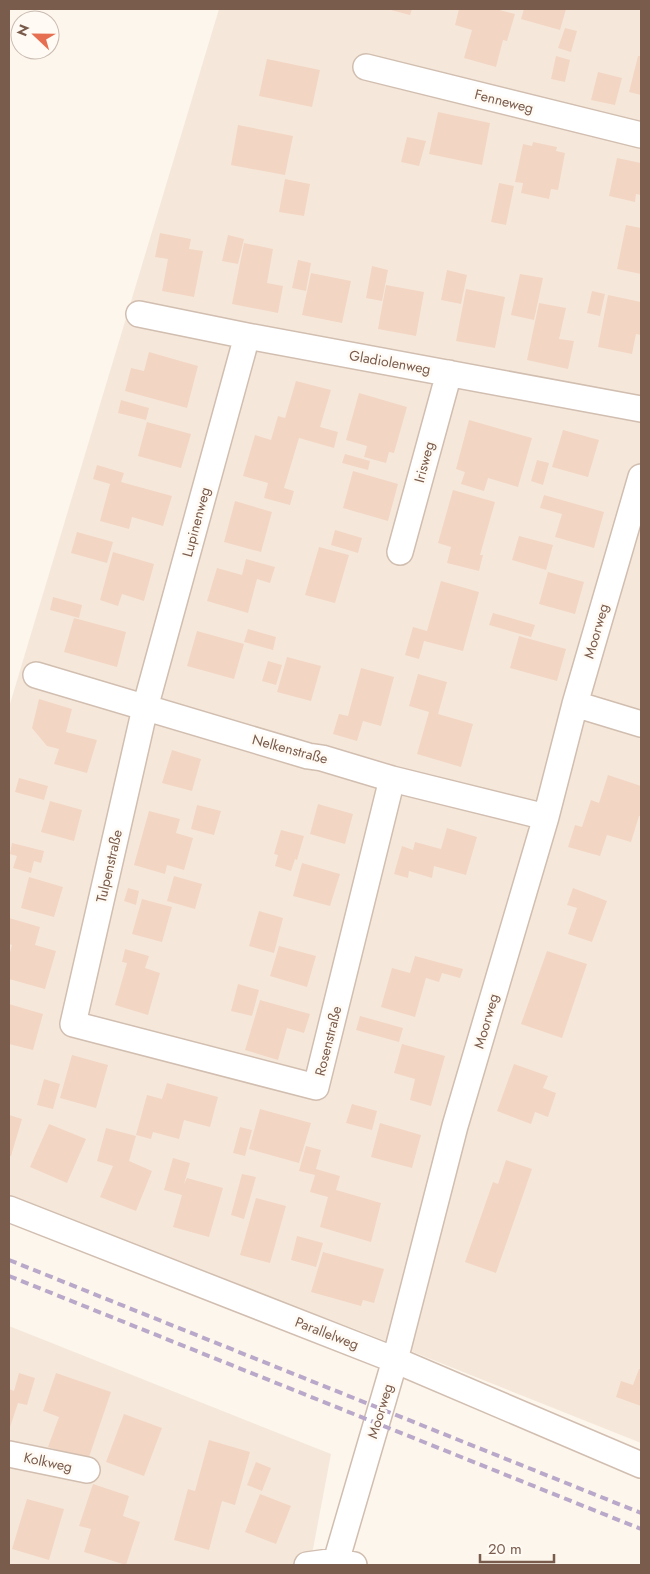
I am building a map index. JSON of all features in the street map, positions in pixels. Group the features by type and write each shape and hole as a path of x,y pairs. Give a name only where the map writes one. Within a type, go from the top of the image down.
{"street":[{"name":"Fenneweg","path":"366,67 641,135"},
{"name":"Gladiolenweg","path":"139,314 247,336 641,409"},
{"name":"Lupinenweg","path":"145,708 247,336"},
{"name":"Irisweg","path":"400,552 448,373"},
{"name":"Moorweg","path":"341,1564 456,1126 546,817 575,704 641,477"},
{"name":"Nelkenstraße","path":"36,675 308,756 322,758 392,779 546,817"},
{"path":"575,704 641,724"},
{"name":"Tulpenstraße","path":"73,1024 145,708"},
{"name":"Rosenstraße","path":"73,1024 316,1087 392,779"},
{"name":"Parallelweg","path":"9,1209 395,1360 641,1465"},
{"name":"Kolkweg","path":"9,1454 87,1470"},
{"path":"307,1565 341,1564"}],"shaded area":[{"path":"219,9 641,9 641,1443 363,1332 9,1200 9,707"},
{"path":"9,1326 331,1454 310,1565 9,1565"}],"building":[{"path":"387,9 412,9 410,15"},
{"path":"459,9 496,9 515,14 507,41 503,40 496,67 464,58 472,30 455,25"},
{"path":"524,9 566,9 560,30 521,19"},
{"path":"565,28 577,31 571,52 558,48"},
{"path":"556,56 570,60 565,82 551,79"},
{"path":"638,56 641,56 641,95 629,92"},
{"path":"267,59 320,70 312,107 259,96"},
{"path":"598,72 622,78 615,105 591,100"},
{"path":"438,112 490,123 482,165 429,154"},
{"path":"238,125 293,136 285,175 231,165"},
{"path":"407,137 426,141 419,166 401,162"},
{"path":"533,142 557,147 556,151 565,153 558,190 551,189 549,199 521,193 523,183 515,182 523,144 532,146"},
{"path":"617,158 641,163 641,195 636,194 635,202 609,196"},
{"path":"285,179 310,184 304,216 279,212"},
{"path":"499,183 514,186 506,225 491,222"},
{"path":"626,225 641,228 641,274 617,269"},
{"path":"160,233 191,239 189,249 203,251 194,297 162,291 168,259 155,257"},
{"path":"228,235 244,239 238,264 222,261"},
{"path":"244,243 273,249 267,283 283,286 278,313 232,304"},
{"path":"298,260 311,263 306,291 292,288"},
{"path":"372,266 388,270 382,301 366,298"},
{"path":"447,270 467,275 461,304 441,300"},
{"path":"311,273 351,281 342,323 302,315"},
{"path":"520,274 543,278 534,320 511,315"},
{"path":"386,285 424,292 416,336 378,329"},
{"path":"466,289 505,297 495,348 456,341"},
{"path":"592,291 605,294 600,316 587,313"},
{"path":"608,295 641,302 641,335 636,334 632,354 598,347"},
{"path":"539,303 566,308 559,339 574,341 568,369 527,360"},
{"path":"149,352 198,366 187,408 125,391 131,368 144,371"},
{"path":"296,381 331,390 320,427 338,432 334,448 299,438 284,488 294,491 290,505 264,498 268,483 243,476 255,435 271,440 278,416 285,418"},
{"path":"359,393 407,407 394,453 389,452 386,463 364,457 367,446 346,440"},
{"path":"121,400 149,408 146,420 118,413"},
{"path":"469,420 532,438 518,487 488,478 484,491 461,484 465,472 456,469"},
{"path":"147,422 191,434 181,468 138,456"},
{"path":"563,430 599,440 588,477 552,467"},
{"path":"345,454 370,461 368,470 342,463"},
{"path":"537,460 549,463 543,485 531,481"},
{"path":"97,465 124,473 121,482 172,496 163,526 132,517 129,529 100,521 110,484 93,479"},
{"path":"353,471 398,484 388,521 343,508"},
{"path":"453,490 495,502 480,555 483,555 479,571 447,563 451,547 438,543"},
{"path":"544,495 604,512 594,548 555,537 562,514 540,508"},
{"path":"235,501 272,512 261,552 224,542"},
{"path":"335,530 362,538 358,553 331,545"},
{"path":"77,532 113,542 107,563 71,553"},
{"path":"519,536 553,545 546,570 512,560"},
{"path":"319,547 349,555 335,603 305,595"},
{"path":"113,552 154,564 144,601 122,594 118,606 100,600"},
{"path":"246,559 275,567 270,583 257,579 248,613 207,601 217,568 242,575"},
{"path":"548,572 584,582 575,614 539,604"},
{"path":"441,581 479,592 463,651 424,641 419,659 405,655 413,627 427,631"},
{"path":"53,597 82,605 79,618 50,610"},
{"path":"493,613 535,625 531,637 489,625"},
{"path":"74,618 126,632 117,667 64,652"},
{"path":"248,629 276,637 273,650 244,642"},
{"path":"197,631 244,644 234,679 187,666"},
{"path":"519,636 566,649 557,681 510,668"},
{"path":"287,657 321,666 311,701 277,692"},
{"path":"268,661 282,665 276,685 262,681"},
{"path":"361,668 394,677 381,726 363,721 357,741 333,734 339,714 348,716"},
{"path":"418,674 447,682 438,714 473,724 461,767 417,754 429,712 409,706"},
{"path":"39,699 72,709 66,732 97,740 87,773 54,764 59,749 47,746 32,728"},
{"path":"172,750 201,759 192,791 162,783"},
{"path":"608,775 641,786 641,816 639,816 631,842 607,835 600,856 568,847 575,825 582,827 591,800 599,803"},
{"path":"19,778 48,786 44,800 15,792"},
{"path":"50,801 82,810 74,841 41,832"},
{"path":"318,804 353,814 345,844 310,834"},
{"path":"197,805 221,811 214,835 191,829"},
{"path":"149,811 180,819 176,833 193,838 184,870 167,865 165,874 134,865"},
{"path":"447,828 477,837 466,875 434,866 432,878 409,871 408,878 394,874 402,846 413,850 415,842 441,849"},
{"path":"281,830 304,836 297,860 295,859 291,871 275,866 278,855 274,854"},
{"path":"12,843 44,851 41,863 34,861 31,873 13,868 17,856 10,854"},
{"path":"302,863 340,874 330,906 293,896"},
{"path":"174,876 202,884 195,909 167,901"},
{"path":"29,877 63,887 54,917 21,908"},
{"path":"128,888 139,891 136,905 124,901"},
{"path":"573,888 607,901 592,942 568,934 577,908 567,905"},
{"path":"142,899 172,907 162,942 132,934"},
{"path":"259,911 283,918 274,953 249,946"},
{"path":"9,918 40,927 35,945 56,951 45,989 9,979 9,956 12,945 9,944"},
{"path":"279,946 316,956 307,987 270,976"},
{"path":"125,949 149,956 145,968 160,973 148,1015 115,1005 127,963 122,962"},
{"path":"547,951 587,964 562,1038 521,1024"},
{"path":"415,956 463,969 460,978 442,973 439,982 426,978 415,1017 381,1007 392,968 410,973"},
{"path":"238,984 259,990 252,1016 231,1011"},
{"path":"260,1000 310,1014 304,1033 287,1028 278,1060 245,1050"},
{"path":"9,1004 43,1014 33,1050 9,1044"},
{"path":"360,1016 403,1028 399,1042 356,1030"},
{"path":"402,1044 445,1056 431,1106 410,1100 415,1079 394,1073"},
{"path":"72,1055 108,1065 96,1108 60,1098"},
{"path":"514,1064 548,1076 543,1088 556,1093 548,1117 535,1112 531,1124 497,1111"},
{"path":"44,1079 60,1084 53,1109 37,1105"},
{"path":"167,1083 218,1097 210,1127 184,1120 179,1139 153,1132 151,1139 136,1135 147,1095 162,1099"},
{"path":"352,1104 377,1111 372,1130 346,1123"},
{"path":"260,1109 311,1123 299,1163 249,1149"},
{"path":"9,1115 22,1119 11,1156 9,1156"},
{"path":"380,1123 421,1135 412,1168 371,1157"},
{"path":"49,1124 86,1139 67,1183 30,1167"},
{"path":"240,1127 252,1130 245,1156 233,1153"},
{"path":"106,1128 136,1136 129,1161 152,1171 136,1211 100,1197 113,1166 97,1161"},
{"path":"306,1146 321,1150 316,1169 340,1176 336,1190 381,1203 371,1242 320,1227 328,1197 310,1192 315,1175 299,1171"},
{"path":"173,1158 190,1163 184,1184 187,1178 223,1188 209,1237 173,1227 182,1195 164,1190"},
{"path":"506,1160 532,1169 496,1273 465,1262 493,1182 498,1184"},
{"path":"242,1174 256,1177 244,1219 231,1215"},
{"path":"256,1198 286,1206 270,1263 240,1255"},
{"path":"297,1236 323,1243 316,1267 291,1260"},
{"path":"323,1252 384,1269 374,1303 363,1300 361,1306 311,1292"},
{"path":"639,1369 641,1369 641,1406 616,1397 621,1381 633,1385"},
{"path":"19,1373 35,1378 27,1405 18,1403 9,1430 9,1389 14,1391"},
{"path":"56,1373 111,1392 88,1460 48,1447 59,1417 43,1411"},
{"path":"124,1414 162,1428 144,1476 106,1462"},
{"path":"209,1440 250,1452 235,1505 222,1501 209,1550 174,1540 188,1489 195,1491"},
{"path":"256,1462 271,1468 262,1491 247,1485"},
{"path":"93,1484 129,1496 123,1516 140,1522 126,1565 84,1552 91,1529 79,1526"},
{"path":"260,1494 291,1506 276,1544 245,1532"},
{"path":"27,1499 64,1509 49,1560 12,1549"}],"railway":[{"path":"9,1260 641,1513"},
{"path":"9,1276 641,1529"}]}
